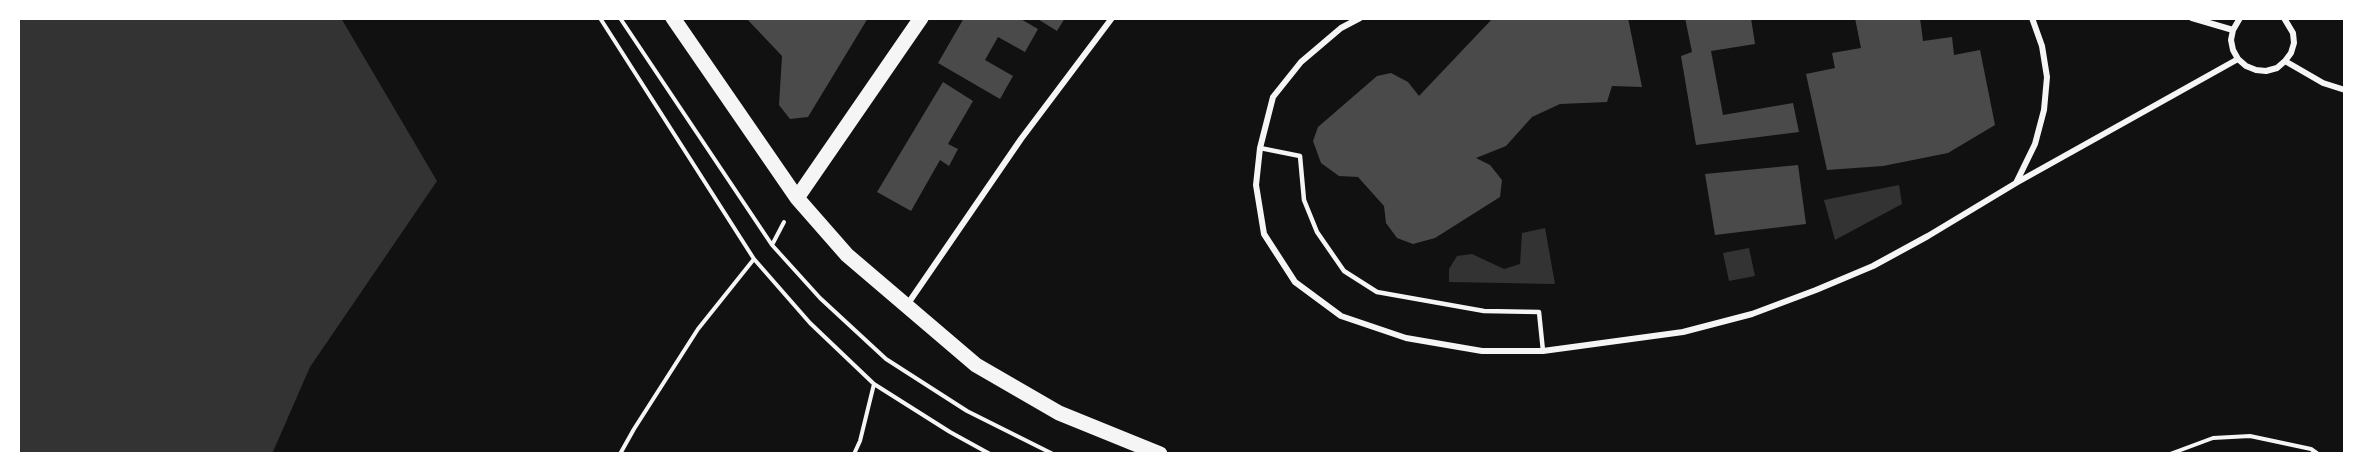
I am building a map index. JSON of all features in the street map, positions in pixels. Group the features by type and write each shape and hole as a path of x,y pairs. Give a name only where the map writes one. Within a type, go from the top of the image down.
{"main road":[{"path":"673,18 797,198 848,255 976,365 1059,413 1160,454"},
{"path":"797,198 921,18"}],"street":[{"path":"906,306 1021,139 1112,18"},
{"path":"1360,18 1341,28 1301,62 1273,97 1260,148 1256,184 1264,234 1296,282 1341,316 1406,338 1482,351 1543,351 1683,332 1752,314 1873,266 2238,59"},
{"path":"2016,183 2035,144 2044,110 2047,77 2042,46 2032,18"},
{"path":"2192,18 2232,30"},
{"path":"2240,18 2232,30 2233,50 2246,66 2266,71 2277,68 2291,53 2294,43 2293,33 2284,18"},
{"path":"2285,61 2323,83 2345,90"}],"lane":[{"path":"1260,148 1300,156 1304,200 1317,232 1344,271 1377,292 1484,311 1539,312 1543,351"}],"path":[{"path":"600,18 754,259 810,323 874,384 950,432 990,454"},
{"path":"620,18 772,245 820,298 886,360 967,411 1053,454"},
{"path":"620,454 698,329 754,259"},
{"path":"854,454 860,441 874,384"},
{"path":"2170,454 2213,438 2250,436 2312,449 2318,454"}],"shaded area":[{"path":"18,18 341,18 437,181 310,367 272,454 18,454"},
{"path":"1899,185 1902,204 1835,240 1824,200"},
{"path":"1545,228 1555,284 1449,282 1449,269 1457,256 1472,254 1504,269 1520,264 1522,233"},
{"path":"1749,248 1755,276 1729,281 1723,253"}],"building":[{"path":"746,18 868,18 808,117 790,119 779,105 782,56"},
{"path":"964,18 1019,18 1038,29 1025,52 998,37 985,60 1013,76 1000,99 938,63"},
{"path":"1036,18 1065,18 1057,31"},
{"path":"1493,18 1628,18 1642,87 1612,86 1607,102 1560,104 1532,117 1506,146 1476,158 1490,165 1502,180 1500,197 1435,238 1413,244 1397,238 1386,223 1384,206 1358,177 1339,176 1321,163 1313,141 1318,127 1377,76 1391,73 1408,82 1419,96"},
{"path":"1685,18 1751,18 1755,44 1711,51 1723,115 1793,103 1799,132 1696,145 1681,56 1692,52"},
{"path":"1855,18 1920,18 1923,41 1952,37 1954,55 1980,50 1995,125 1948,153 1883,166 1827,170 1806,74 1835,68 1832,53 1861,48"},
{"path":"943,82 973,101 948,144 958,149 949,166 940,160 911,211 877,192"},
{"path":"1798,165 1806,224 1715,235 1705,174"}]}
